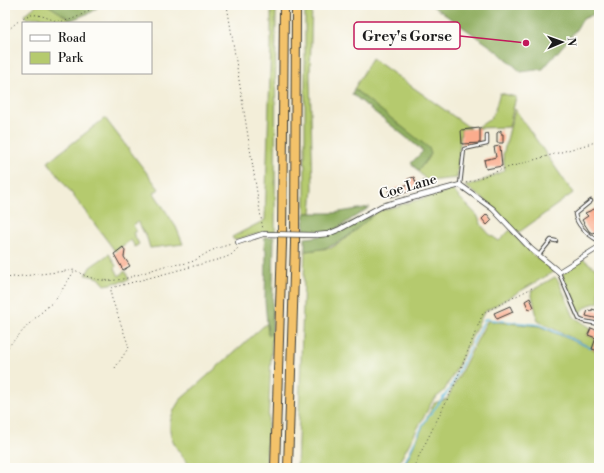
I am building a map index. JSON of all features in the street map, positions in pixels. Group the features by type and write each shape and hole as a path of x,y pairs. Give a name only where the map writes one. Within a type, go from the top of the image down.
{"highway":[{"path":"275,468 282,236 284,5"},
{"path":"288,468 295,243 296,5"}],"street":[{"name":"Coe Lane","path":"238,242 263,234 328,234 382,206 460,185"},
{"path":"460,185 493,209 530,249 559,272 599,246"}],"lane":[{"path":"460,185 464,149 487,144 487,135"},
{"path":"591,201 575,214 576,221 587,235 599,241"},
{"path":"539,255 551,240 556,241"},
{"path":"559,272 579,319 599,324"}],"path":[{"path":"5,33 25,16 42,15 57,21 65,21 81,15 97,5"},
{"path":"226,5 263,234"},
{"path":"460,185 503,169 599,141"},
{"path":"423,180 431,188 440,190"},
{"path":"5,278 75,270 85,276 107,281 126,279 167,266 191,262 212,250 238,242 236,251 227,256 111,288 112,296 129,347 115,368"},
{"path":"5,350 30,322 56,299 75,270"},
{"path":"413,468 454,386 483,314 532,288"}],"green space":[{"path":"37,5 48,5 71,20 59,21 38,18 27,19 24,15"},
{"path":"48,5 100,5 92,12 71,20"},
{"path":"271,5 276,5 275,232 265,232 234,240 232,237 265,220"},
{"path":"305,5 312,5 310,75 313,188 311,213 305,213"},
{"path":"431,5 599,5 599,12 583,19 573,34 543,69 521,72 500,53"},
{"path":"372,58 470,128 461,129 457,178 427,181 418,171 431,154 354,89"},
{"path":"354,89 429,148 431,154 418,171 411,163 423,151 352,94"},
{"path":"500,93 516,97 509,127 475,128 487,121 493,115"},
{"path":"515,109 573,193 518,233 485,200 465,186 480,182 505,170 503,155"},
{"path":"105,118 159,189 154,193 176,227 183,244 150,248 147,238 138,222 133,225 136,231 133,233 139,244 135,247 131,240 115,251 48,162"},
{"path":"452,190 477,215 482,226 489,234 499,241 510,230 533,255 553,268 555,271 484,312 457,368 444,391 433,400 396,468 297,468 305,251 331,248 340,243 376,212"},
{"path":"370,207 329,232 304,233 305,213 334,213"},
{"path":"373,215 349,235 335,244 317,250 305,251 305,238 325,235 356,220"},
{"path":"265,237 274,237 272,334 268,335 265,301"},
{"path":"109,254 116,266 115,268 119,276 125,271 129,280 105,285 99,278 86,275 90,267"},
{"path":"583,259 599,271 599,302 589,305 577,314 563,280 563,273"},
{"path":"555,277 558,280 574,317 591,328 587,335 595,338 592,348 538,321 531,291"},
{"path":"487,321 539,326 599,352 599,468 403,468 434,403 447,399"},
{"path":"267,323 268,334 272,334 266,468 192,468 179,451 171,436 170,427 174,410 180,400"}],"building":[{"path":"480,128 480,143 462,144 461,130"},
{"path":"501,130 501,134 503,134 503,143 497,143 497,133"},
{"path":"500,146 502,166 486,169 484,160 496,157 494,147"},
{"path":"414,177 418,189 390,197 388,191 409,184 408,179"},
{"path":"599,207 599,238 595,232 592,233 589,231 582,220 588,216 585,213"},
{"path":"487,214 492,220 487,225 482,219"},
{"path":"123,247 125,251 124,257 130,266 123,270 114,254"},
{"path":"530,298 534,307 529,310 525,301"},
{"path":"510,306 513,312 497,319 494,313"},
{"path":"592,309 599,311 599,319 586,316 588,310 592,311"},
{"path":"591,328 599,331 599,351 592,349 596,338 588,335"}],"waterway":[{"path":"402,468 425,421 449,390 485,319 540,325 591,348"}],"place":[{"name":"Grey's Gorse","path":"526,43"}]}
